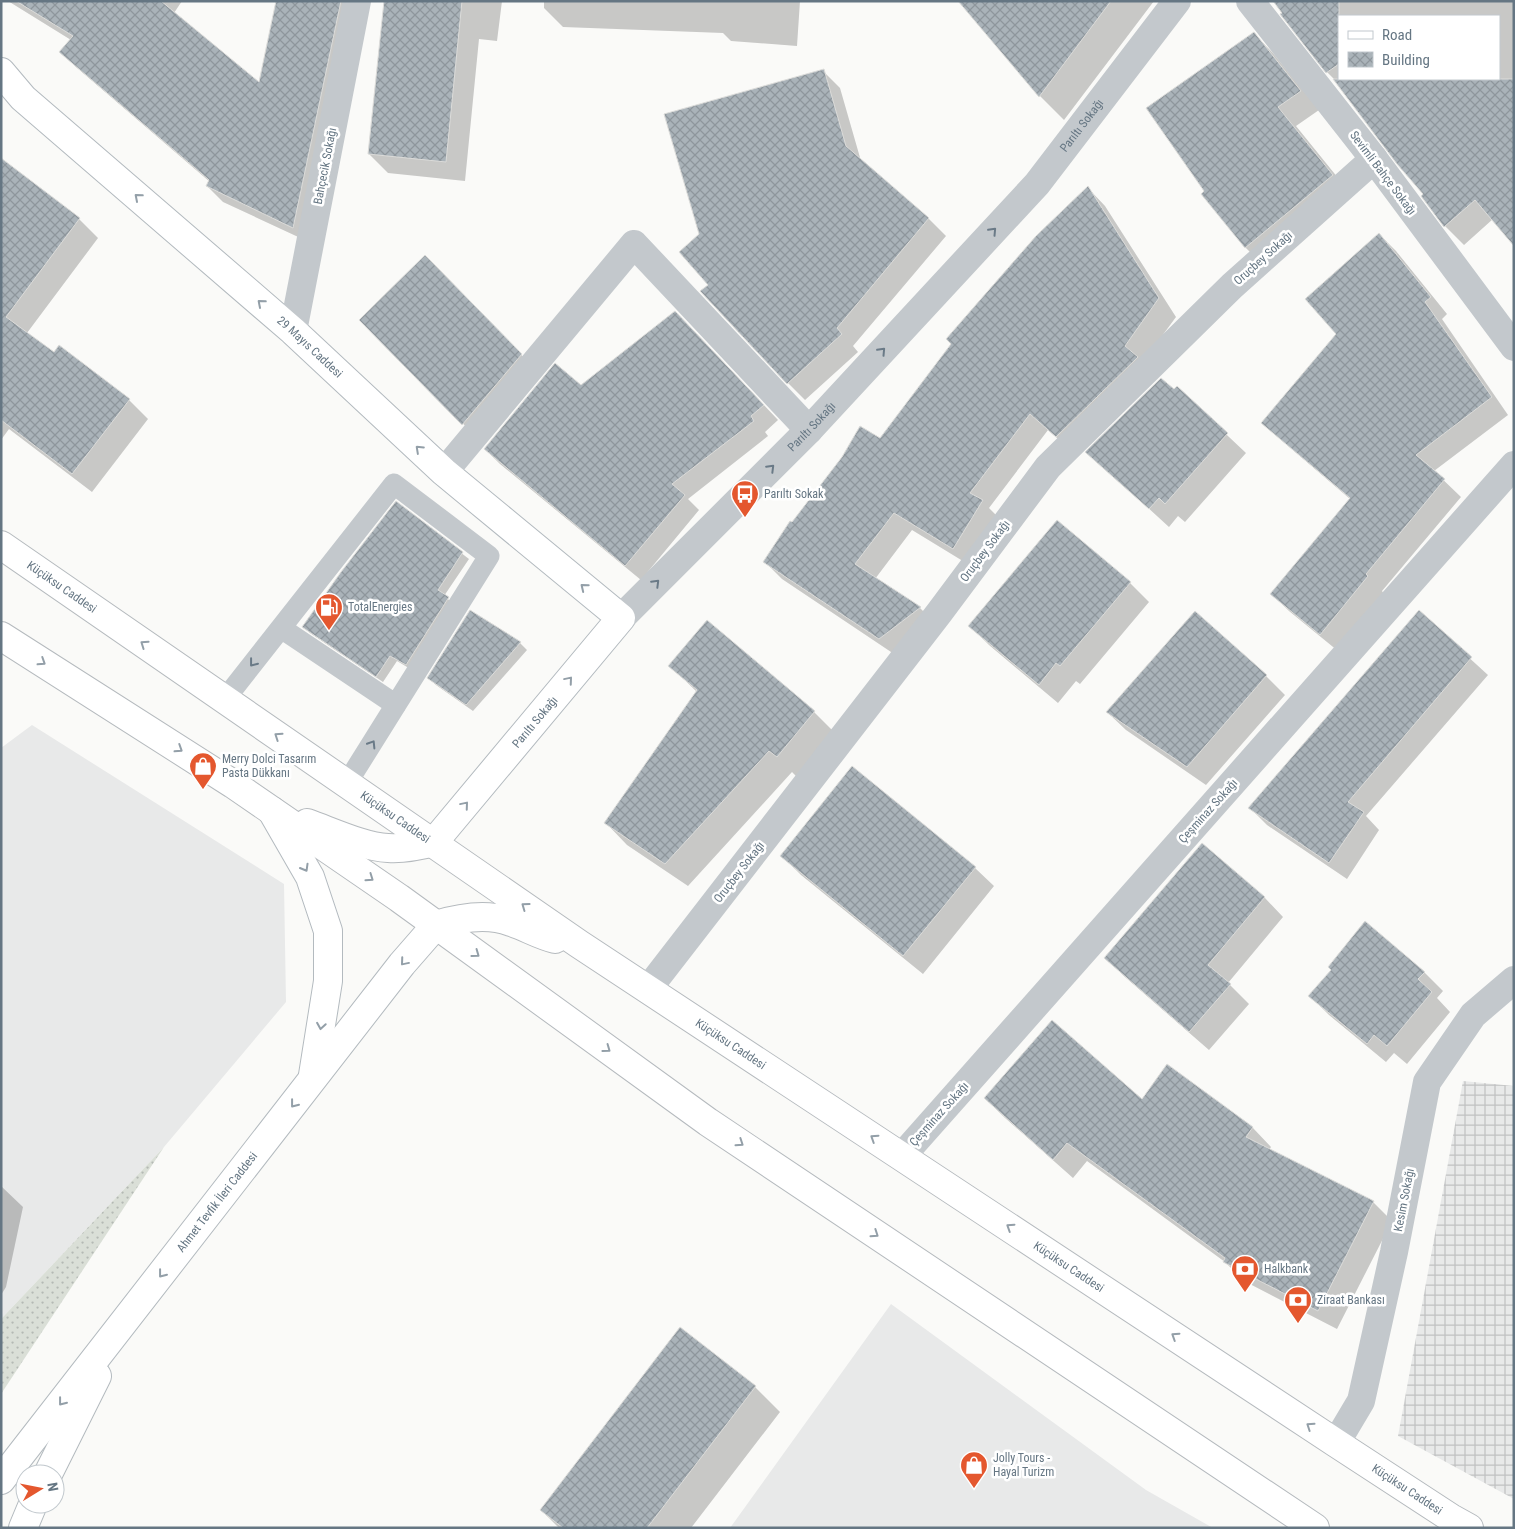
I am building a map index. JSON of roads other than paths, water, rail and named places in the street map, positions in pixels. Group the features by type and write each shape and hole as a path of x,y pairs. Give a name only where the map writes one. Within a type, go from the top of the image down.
{"main road":[{"name":"29 Mayıs Caddesi","path":"1,72 12,93 293,330 444,472 621,618"},
{"name":"Küçüksu Caddesi","path":"1,545 434,842 579,944 1336,1443 1469,1528"},
{"name":"Parıltı Sokağı","path":"434,842 621,618"},
{"path":"1,636 204,765 272,811 436,925 708,1122 1315,1528"},
{"path":"272,811 359,841 386,848 415,847 434,842"},
{"path":"272,811 310,877 328,931 328,981 313,1079"},
{"path":"436,925 477,917 508,920 544,936 579,944"},
{"name":"Ahmet Tevfik İleri Caddesi","path":"1,1480 402,964 436,925"},
{"path":"53,1464 125,1321"},
{"path":"23,1528 29,1514"}],"street":[{"name":"Bahçecik Sokağı","path":"293,330 357,1"},
{"name":"Parıltı Sokağı","path":"621,618 809,430 1037,184 1177,1"},
{"name":"Sevimli Bahçe Sokağı","path":"1250,1 1374,159 1514,347"},
{"name":"Oruçbey Sokağı","path":"648,989 939,613 1048,467 1232,286 1374,159"},
{"path":"444,472 634,244 809,430"},
{"name":"Çeşminaz Sokağı","path":"902,1156 1514,465"},
{"name":"Kesim Sokağı","path":"1336,1443 1361,1400 1394,1252 1427,1082 1473,1014 1514,980"}],"lane":[{"path":"225,699 394,484 488,556 347,783"},
{"path":"281,628 396,705"}],"place":[{"name":"Parıltı Sokak","path":"745,518"},
{"name":"TotalEnergies","path":"329,631"},
{"name":"Merry Dolci Tasarım Pasta Dükkanı","path":"203,790"},
{"name":"Halkbank","path":"1245,1293"},
{"name":"Ziraat Bankası","path":"1298,1324"},
{"name":"Jolly Tours - Hayal Turizm","path":"974,1489"}]}
